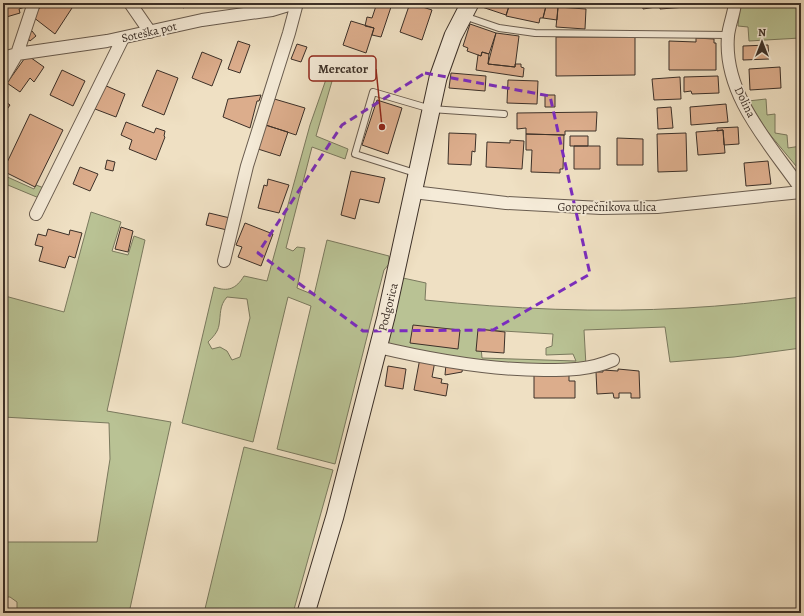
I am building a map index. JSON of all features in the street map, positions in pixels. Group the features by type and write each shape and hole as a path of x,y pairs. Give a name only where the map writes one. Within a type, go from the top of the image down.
{"main road":[{"name":"Podgorica","path":"306,613 334,516 378,347 401,253 431,109 444,58 466,9"}],"street":[{"path":"3,78 17,54 34,3"},
{"path":"130,3 150,32"},
{"path":"224,260 247,166 290,33 296,3"},
{"name":"Soteška pot","path":"3,58 17,54 123,38 202,20 272,10 296,3"},
{"name":"Dolina","path":"735,3 734,14 728,35 728,56 738,93 748,114 801,189"},
{"path":"36,214 123,38"},
{"name":"Goropečnikova ulica","path":"413,192 506,203 600,208 657,207 801,192"},
{"path":"378,347 460,363 502,369 577,370 597,367 613,360"}],"lane":[{"path":"466,9 499,28 535,33 728,35"},
{"path":"417,174 355,154 373,92 431,109 504,114"}],"highlighted area":[{"path":"425,73 550,96 590,274 493,330 363,331 258,253 342,125"}],"green space":[{"path":"740,3 770,3 771,7 801,7 800,38 749,41 748,27 738,26"},
{"path":"330,68 335,71 316,136 348,149 345,159 312,147 286,248 293,251 297,247 305,248 297,288 314,295 327,240 389,256 389,264 384,270 335,464 277,449 311,306 288,297 253,442 182,423 214,287 228,289 235,287 244,276 267,281 310,125","holes":["227,297 247,299 250,318 240,357 232,360 227,351 220,347 212,349 208,342 218,330 221,307 224,300"]},
{"path":"766,99 767,115 775,114 775,133 787,135 788,148 801,146 801,172 767,131 748,101"},
{"path":"3,175 34,189 36,185 44,188 39,198 3,183"},
{"path":"91,212 121,222 112,251 128,255 134,236 145,240 107,411 171,422 129,613 17,613 17,602 10,597 3,597 3,542 97,542 110,459 109,423 3,417 3,305 5,296 64,312"},
{"path":"403,278 426,283 425,300 522,308 588,310 653,309 729,305 801,297 801,348 734,357 670,362 665,327 584,330 586,366 528,367 394,348 387,342","holes":["486,330 553,334 552,346 546,348 546,355 573,354 576,361 482,358 481,347"]},
{"path":"244,447 333,470 293,613 204,613"}],"building":[{"path":"3,3 27,3 28,6 19,9 20,13 3,18"},
{"path":"43,3 69,3 68,5 72,8 55,34 33,17"},
{"path":"181,3 195,3 183,8"},
{"path":"377,3 391,7 381,37 372,35 374,28 365,26 367,17 372,18"},
{"path":"410,3 432,10 422,40 400,32"},
{"path":"483,3 510,3 506,15 482,7"},
{"path":"510,3 530,3 546,6 543,18 540,18 539,23 506,16"},
{"path":"530,3 554,3 554,7 546,6"},
{"path":"642,3 656,3 656,7 643,9"},
{"path":"660,3 686,3 686,7 660,9"},
{"path":"546,6 558,7 557,20 543,18"},
{"path":"558,7 586,9 585,29 556,27"},
{"path":"351,21 374,28 366,53 343,45"},
{"path":"470,24 496,33 489,54 482,52 481,56 467,51 468,48 463,46"},
{"path":"32,31 36,36 30,41 26,36"},
{"path":"496,33 519,36 515,67 488,64"},
{"path":"556,37 635,37 635,75 556,76"},
{"path":"696,38 714,39 714,43 716,43 716,70 669,70 669,41 696,42"},
{"path":"238,41 250,45 240,73 228,69"},
{"path":"297,44 307,47 301,62 291,59"},
{"path":"768,45 769,59 743,60 743,46"},
{"path":"202,52 222,60 212,86 192,78"},
{"path":"482,52 489,54 488,64 515,67 515,64 521,64 521,67 524,68 523,77 476,70 478,55 481,56"},
{"path":"27,55 44,67 34,82 30,78 20,92 7,83"},
{"path":"780,67 781,88 750,90 749,69"},
{"path":"62,70 85,81 73,106 50,95"},
{"path":"157,70 178,78 164,115 142,106"},
{"path":"451,73 486,76 485,91 449,88"},
{"path":"718,76 719,93 692,94 691,91 684,92 684,77"},
{"path":"680,77 681,99 654,100 652,79"},
{"path":"508,80 538,81 537,104 507,103"},
{"path":"104,85 125,94 116,117 95,109"},
{"path":"261,95 259,101 257,101 250,128 223,117 228,99"},
{"path":"545,95 555,95 555,107 545,107"},
{"path":"271,98 305,108 296,135 263,124"},
{"path":"3,100 10,105 3,115"},
{"path":"377,100 402,108 388,154 362,145"},
{"path":"726,104 728,122 691,125 690,107"},
{"path":"671,107 673,128 658,129 657,108"},
{"path":"597,112 596,131 565,131 565,135 526,134 526,128 517,129 517,113"},
{"path":"30,114 63,130 35,187 3,171"},
{"path":"126,122 154,133 156,128 165,131 165,137 156,160 129,149 132,140 121,135"},
{"path":"265,125 288,132 280,156 258,149"},
{"path":"738,127 739,144 724,145 723,130 717,131 717,128"},
{"path":"723,130 725,153 698,155 696,132"},
{"path":"449,133 476,134 475,152 472,151 471,165 448,164"},
{"path":"686,133 687,171 658,172 657,134"},
{"path":"526,134 564,135 563,169 560,169 560,173 531,172 532,150 526,150"},
{"path":"570,136 588,136 588,146 570,146"},
{"path":"617,138 643,139 643,165 617,165"},
{"path":"510,140 524,141 522,169 486,167 487,142 510,143"},
{"path":"574,146 600,146 600,169 574,169"},
{"path":"107,160 115,162 113,171 105,169"},
{"path":"768,161 771,184 746,186 744,163"},
{"path":"80,167 98,174 90,191 73,184"},
{"path":"351,171 385,178 379,203 360,199 355,219 341,215"},
{"path":"268,179 289,185 279,213 258,208 264,185 267,186"},
{"path":"209,213 230,218 227,230 206,225"},
{"path":"245,223 273,234 261,266 238,257 242,247 236,245"},
{"path":"121,227 133,231 128,252 115,249"},
{"path":"48,229 69,235 70,230 82,233 75,258 69,256 65,268 39,261 43,247 35,245 38,234 46,236"},
{"path":"413,325 460,330 458,349 410,343"},
{"path":"478,329 505,332 504,353 476,351"},
{"path":"420,358 435,361 432,377 442,379 441,383 448,384 446,396 414,390"},
{"path":"446,364 463,366 462,372 445,375"},
{"path":"388,366 406,369 403,389 385,386"},
{"path":"618,369 639,371 640,398 631,398 631,393 619,393 619,398 614,398 613,393 597,394 596,372 603,372 603,370 618,371"},
{"path":"534,371 569,371 569,381 575,381 575,398 534,398"}],"place":[{"name":"Mercator","path":"382,127"}]}
